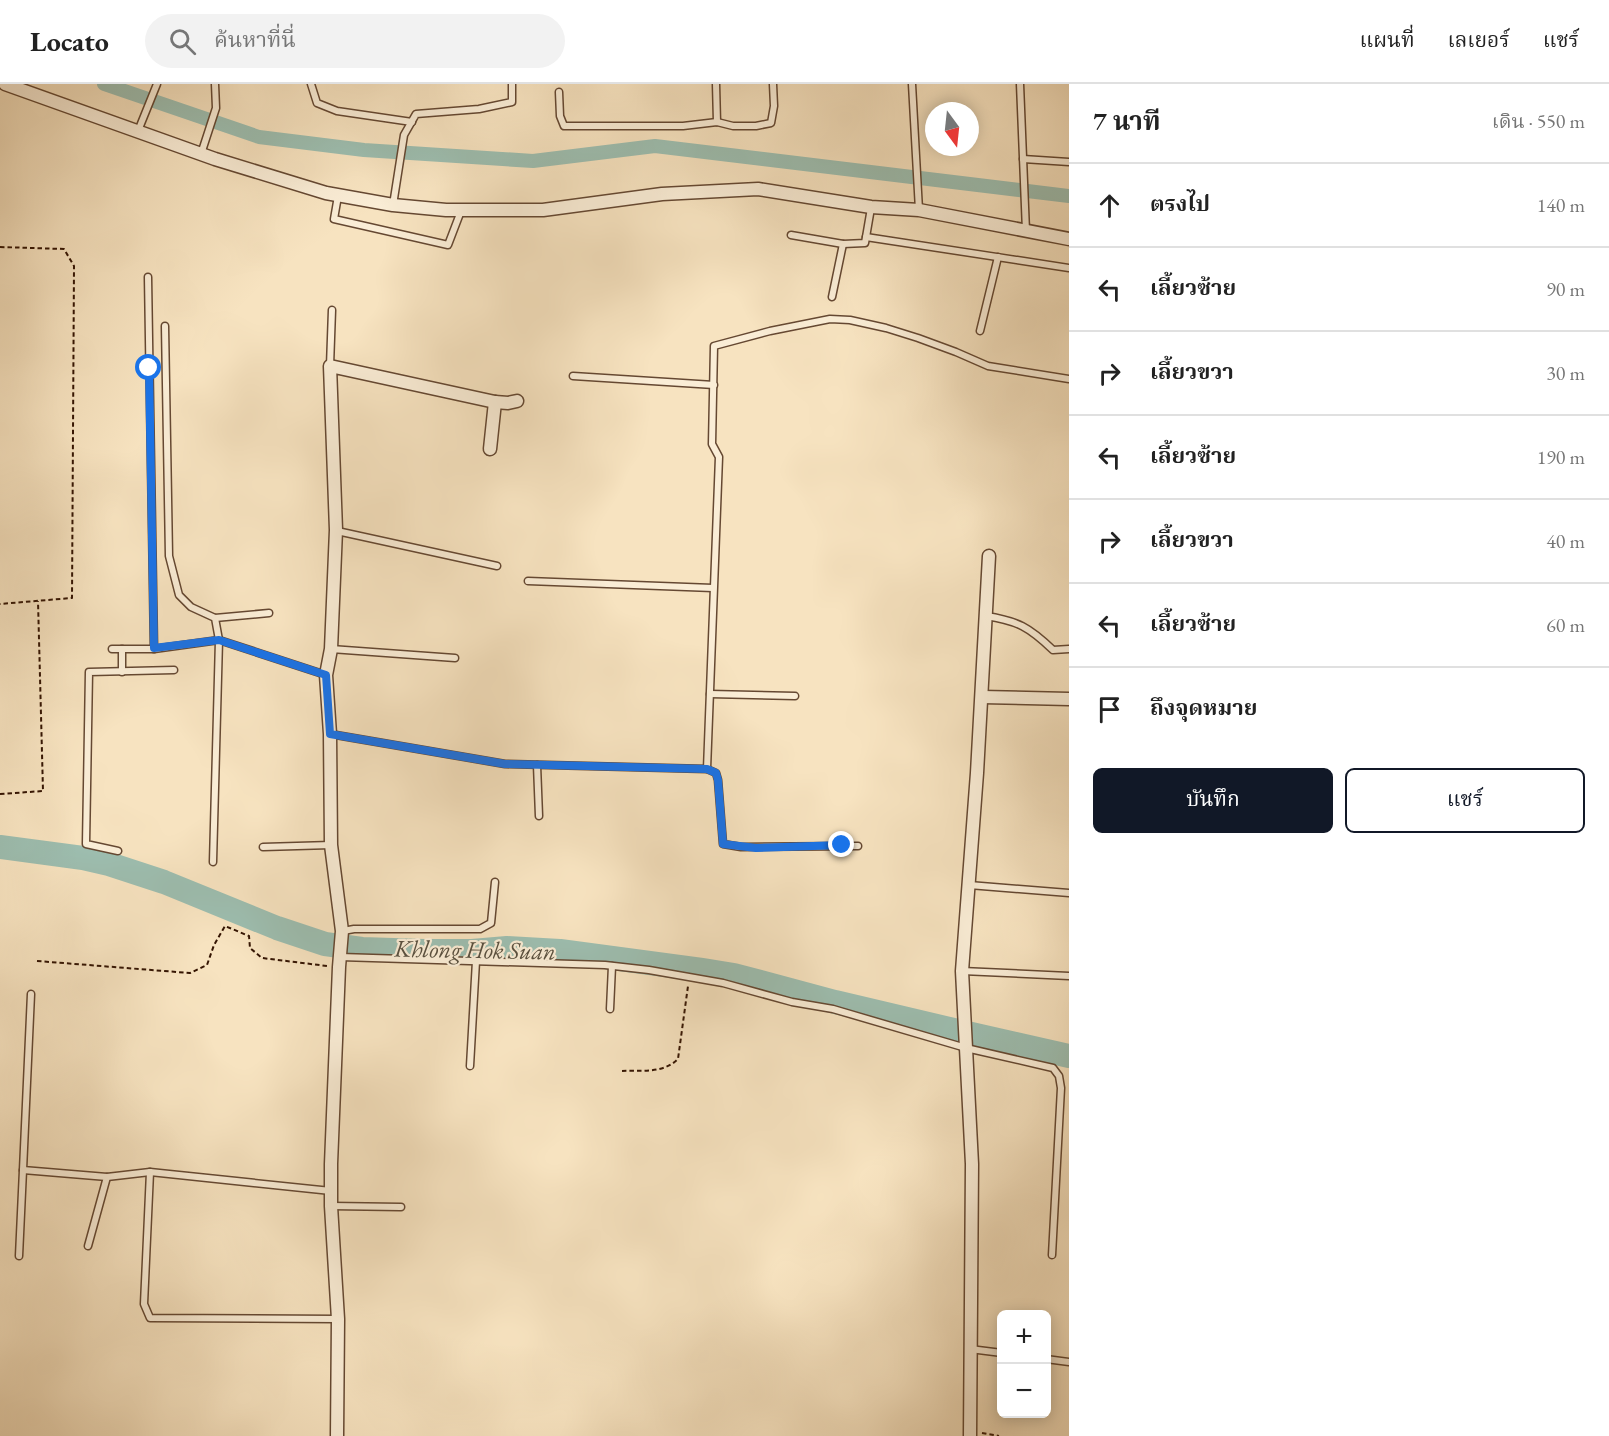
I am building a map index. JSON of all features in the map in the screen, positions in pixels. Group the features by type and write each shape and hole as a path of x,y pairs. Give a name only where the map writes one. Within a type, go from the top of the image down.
{"street":[{"path":"5,84 201,154 338,196 393,205 461,210 543,210 662,194 758,189 872,207 920,210 1069,239"},
{"path":"338,1436 338,1319 331,1191 339,959 342,931 332,845 330,734 326,675 331,648 336,530 330,366 495,402 517,401"},
{"path":"490,449 495,402"},
{"path":"970,1434 972,1164 962,971 989,556"},
{"path":"981,697 1069,699"}],"lane":[{"path":"138,131 157,84"},
{"path":"201,154 216,108 215,84"},
{"path":"311,84 317,104 337,111 412,122"},
{"path":"393,205 404,135 416,114 479,109 512,102 512,84"},
{"path":"716,84 717,122"},
{"path":"559,92 560,116 564,126 683,126 717,122 734,126 756,126 771,123 774,84"},
{"path":"912,84 920,210"},
{"path":"1020,84 1026,232"},
{"path":"1023,159 1069,162"},
{"path":"338,196 334,219 448,246 461,210"},
{"path":"791,236 843,244 865,243 872,207"},
{"path":"866,237 1069,268"},
{"path":"832,297 843,244"},
{"path":"980,331 998,257"},
{"path":"148,277 154,648"},
{"path":"330,366 332,310"},
{"path":"707,769 719,457 712,444 714,346 770,331 830,319 850,320 886,328 957,352 988,366 1069,379"},
{"path":"165,326 169,556 179,596 191,607 215,618 269,613"},
{"path":"573,376 714,385"},
{"path":"336,530 497,566"},
{"path":"528,581 713,588"},
{"path":"986,616 1010,620 1024,626 1053,650 1069,649"},
{"path":"213,862 219,640 215,618"},
{"path":"112,649 154,648 219,640 326,675"},
{"path":"331,648 454,658"},
{"path":"122,649 122,672"},
{"path":"118,851 86,844 90,672 174,670"},
{"path":"710,694 795,696"},
{"path":"330,734 505,764 707,769 716,773 718,780 723,844 741,848 858,846"},
{"path":"537,765 539,816"},
{"path":"263,847 332,845"},
{"path":"342,931 354,928 480,929 491,923 495,882"},
{"path":"969,885 1069,893"},
{"path":"339,959 612,966 690,977 723,983 792,1002 833,1009 966,1048 1053,1068 1059,1076 1061,1088 1052,1256"},
{"path":"470,1066 476,961"},
{"path":"610,1008 612,966"},
{"path":"962,971 1069,976"},
{"path":"19,1256 31,994"},
{"path":"22,1170 107,1177 150,1172 331,1191"},
{"path":"150,1172 144,1304 150,1318 338,1319"},
{"path":"88,1246 107,1177"},
{"path":"331,1206 401,1207"},
{"path":"970,1349 997,1352"},
{"path":"1051,1360 1069,1362"}],"path":[{"path":"0,248 64,249 74,266 72,598 0,604"},
{"path":"0,794 43,791 38,601"},
{"path":"37,961 190,973 207,965 214,945 225,926 249,936 250,948 262,958 339,959"},
{"path":"622,1071 657,1070 671,1065 678,1059 690,977"},
{"path":"970,1434 999,1436"}],"waterway":[{"path":"104,84 259,137 364,150 533,161 655,146 1069,196"},
{"name":"Khlong Hok Suan","path":"0,847 83,858 109,864 164,882 277,928 325,944 362,949 424,951 507,948 560,951 702,970 734,975 958,1031"},
{"name":"Khlong Hok Suan","path":"967,1033 1069,1056"}],"route":[{"path":"149,368 154,648 219,640 326,675 330,734 505,764 707,769 716,773 718,780 723,844 741,848 842,845"}]}
